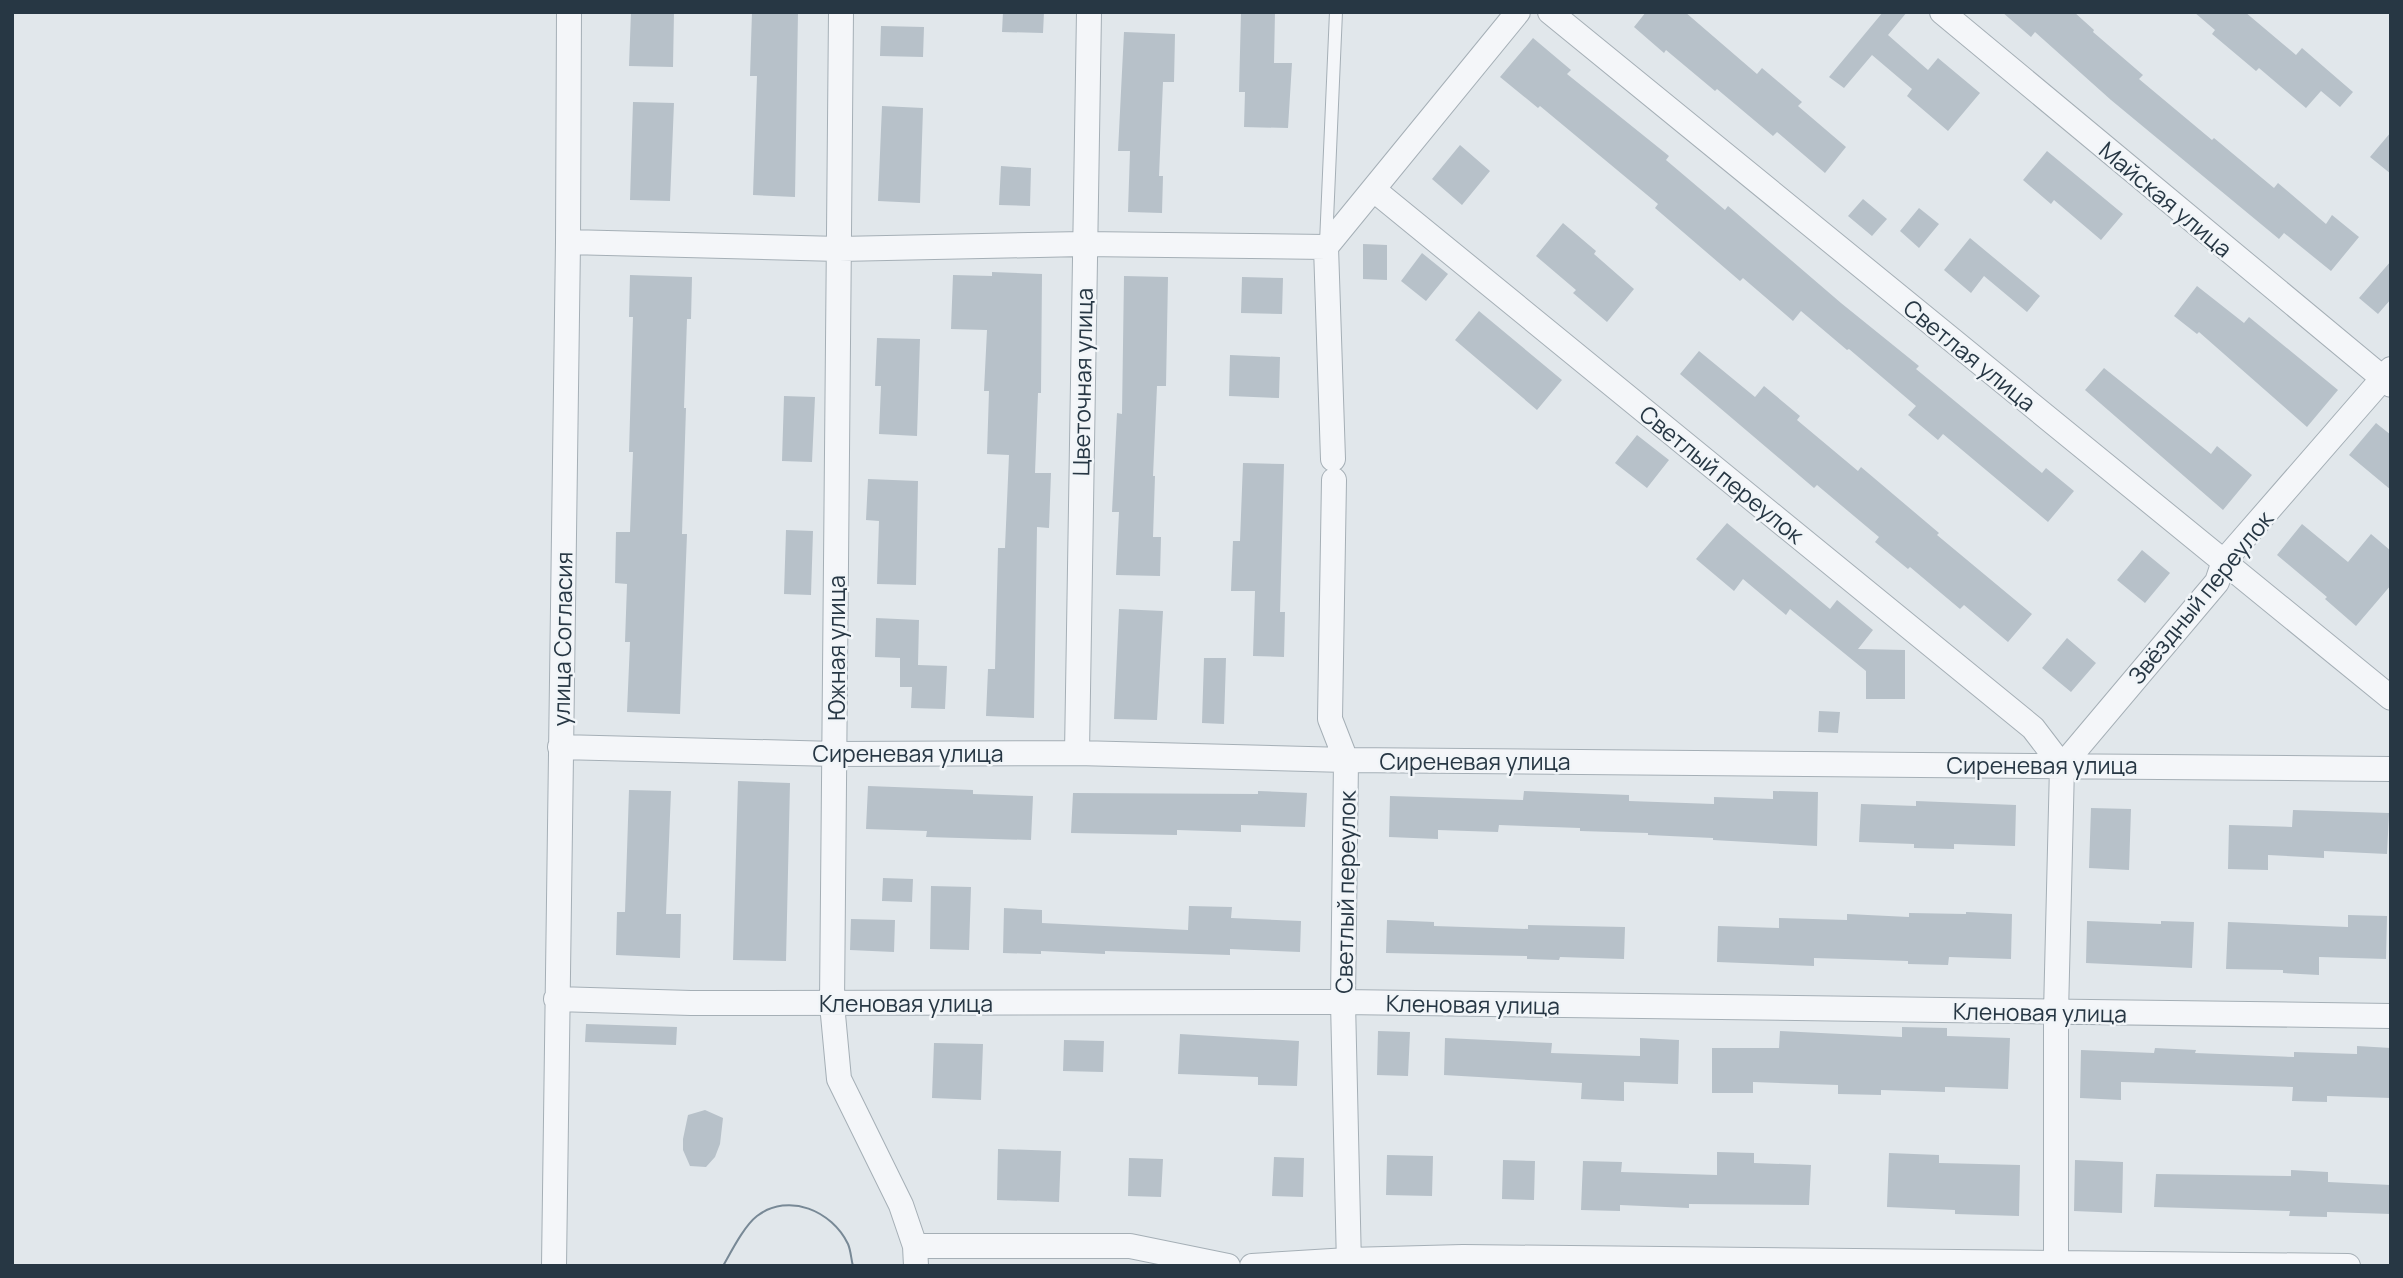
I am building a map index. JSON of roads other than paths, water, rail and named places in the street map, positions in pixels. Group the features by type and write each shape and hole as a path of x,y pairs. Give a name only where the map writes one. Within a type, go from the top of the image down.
{"street":[{"name":"улица Согласия","path":"554,1266 569,12"},
{"name":"Южная улица","path":"841,12 832,1004 839,1079 901,1205 915,1256"},
{"name":"Цветочная улица","path":"1077,753 1083,244 1089,12"},
{"path":"568,242 839,249 1083,244 1326,247 1518,12"},
{"name":"Светлая улица","path":"1550,12 2391,698"},
{"name":"Майская улица","path":"1942,12 2388,378"},
{"name":"Светлый переулок","path":"1374,190 2033,727 2062,765"},
{"name":"Светлый переулок","path":"1326,247 1334,469 1330,719 1346,760 1343,1002 1349,1263"},
{"name":"Звёздный переулок","path":"2062,765 2217,582 2224,561 2388,378"},
{"name":"Сиреневая улица","path":"560,747 836,754 1077,753 1346,760 2391,769"},
{"path":"2056,1264 2056,1013 2062,765"},
{"name":"Кленовая улица","path":"556,999 832,1004 1343,1002 2391,1016"},
{"path":"915,1256 1130,1246 1227,1266"},
{"path":"1252,1266 1463,1257 2348,1266"}],"lane":[{"path":"1326,247 1335,12"}],"tram line":[{"path":"723,1266 752,1220 769,1209 782,1206 808,1209 832,1222 848,1244 853,1266"}]}
